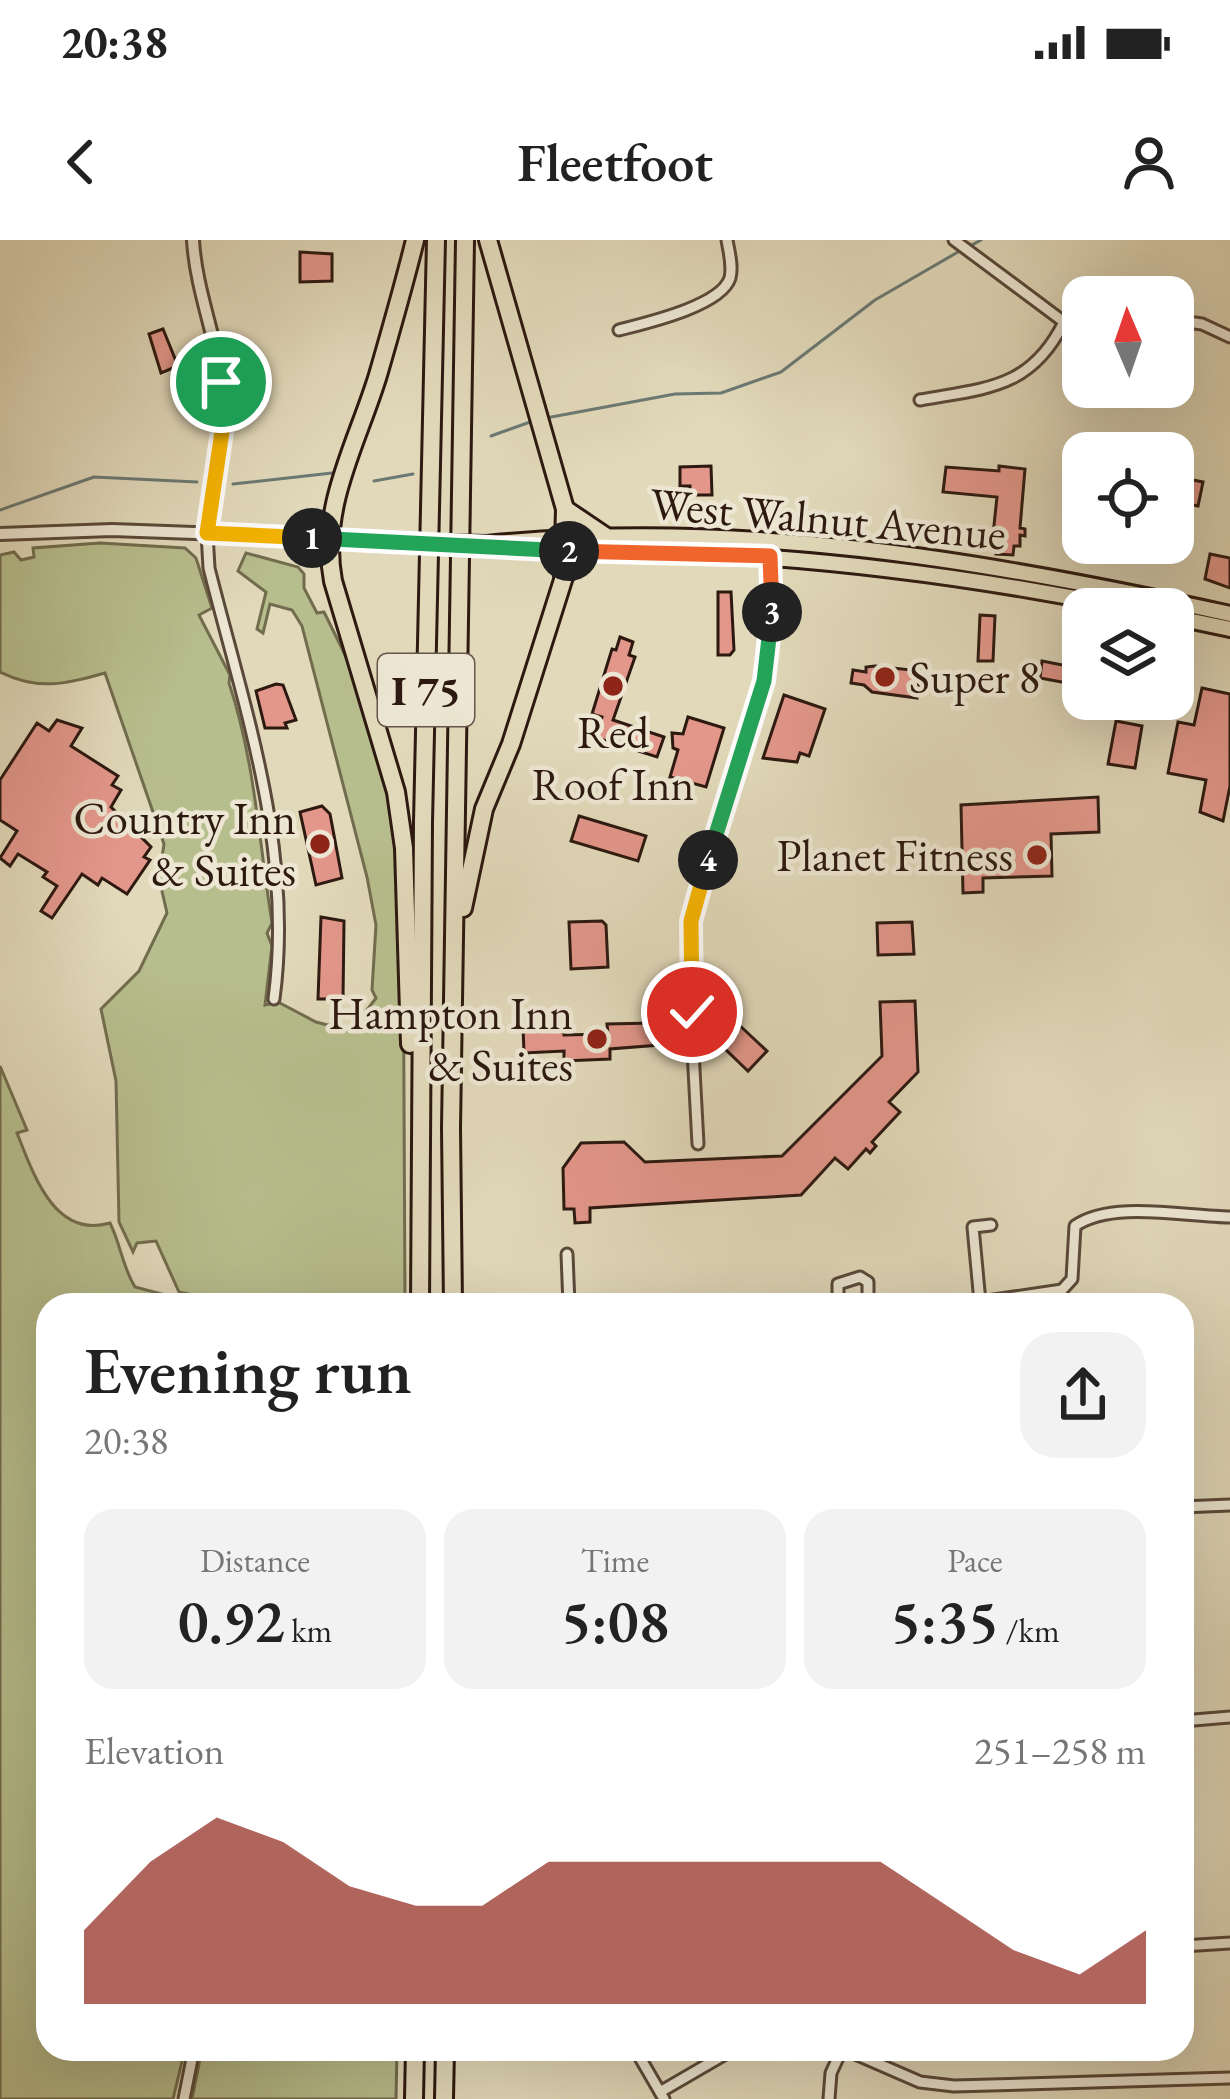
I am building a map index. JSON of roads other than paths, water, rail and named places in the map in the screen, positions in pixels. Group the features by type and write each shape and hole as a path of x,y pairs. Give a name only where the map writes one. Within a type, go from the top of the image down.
{"highway":[{"path":"415,240 377,376 340,481 328,538 333,581 396,792 404,848 409,1034 418,1140"},
{"name":"I 75","path":"420,1293 418,1140 436,240"},
{"name":"I 75","path":"454,1293 453,944 465,240"},
{"path":"453,944 484,808 511,743 563,580 567,543 565,509 488,240"},
{"path":"563,580 576,560 604,543 565,509"},
{"path":"414,2099 415,2061"},
{"path":"444,2099 445,2061"}],"main road":[{"name":"West Walnut Avenue","path":"328,538 903,553 1022,579 1230,614"},
{"name":"West Walnut Avenue","path":"1022,579 1062,590"},
{"path":"1194,621 1230,629"}],"street":[{"path":"193,240 200,296 223,390 223,425 207,533 209,568 268,802 281,910 274,999"},
{"path":"620,330 670,316 723,290 730,276 727,240"},
{"path":"954,240 1062,321"},
{"path":"1194,323 1230,337"},
{"path":"920,400 982,390 1023,375 1051,349 1062,326"},
{"path":"0,534 59,529 328,538"},
{"path":"698,1144 689,981 691,921 764,681 772,610 770,549"},
{"path":"1042,1293 1062,1290 1072,1279 1075,1226 1088,1217 1179,1212 1230,1217"},
{"path":"979,1293 973,1227 992,1225"},
{"path":"567,1254 569,1293"},
{"path":"838,1293 838,1284 860,1276 868,1282 868,1293"},
{"path":"1194,1506 1230,1505"},
{"path":"1194,1720 1230,1717"},
{"path":"1194,1945 1230,1943"},
{"path":"184,2099 192,2061"},
{"path":"642,2061 662,2095 715,2061"},
{"path":"830,2099 831,2073 837,2061"},
{"path":"871,2061 920,2082 954,2086 1230,2078"}],"waterway":[{"path":"972,245 981,240"},
{"path":"546,418 675,394 721,393 781,372 875,300 958,252"},
{"path":"491,436 533,421"},
{"path":"233,484 332,473"},
{"path":"374,481 413,474"},
{"path":"0,510 94,477 197,482"}],"place":[{"name":"Super 8","path":"885,677"},
{"name":"Red Roof Inn","path":"613,686"},
{"name":"Country Inn & Suites","path":"320,844"},
{"name":"Planet Fitness","path":"1037,855"},
{"name":"Hampton Inn & Suites","path":"597,1039"}]}
